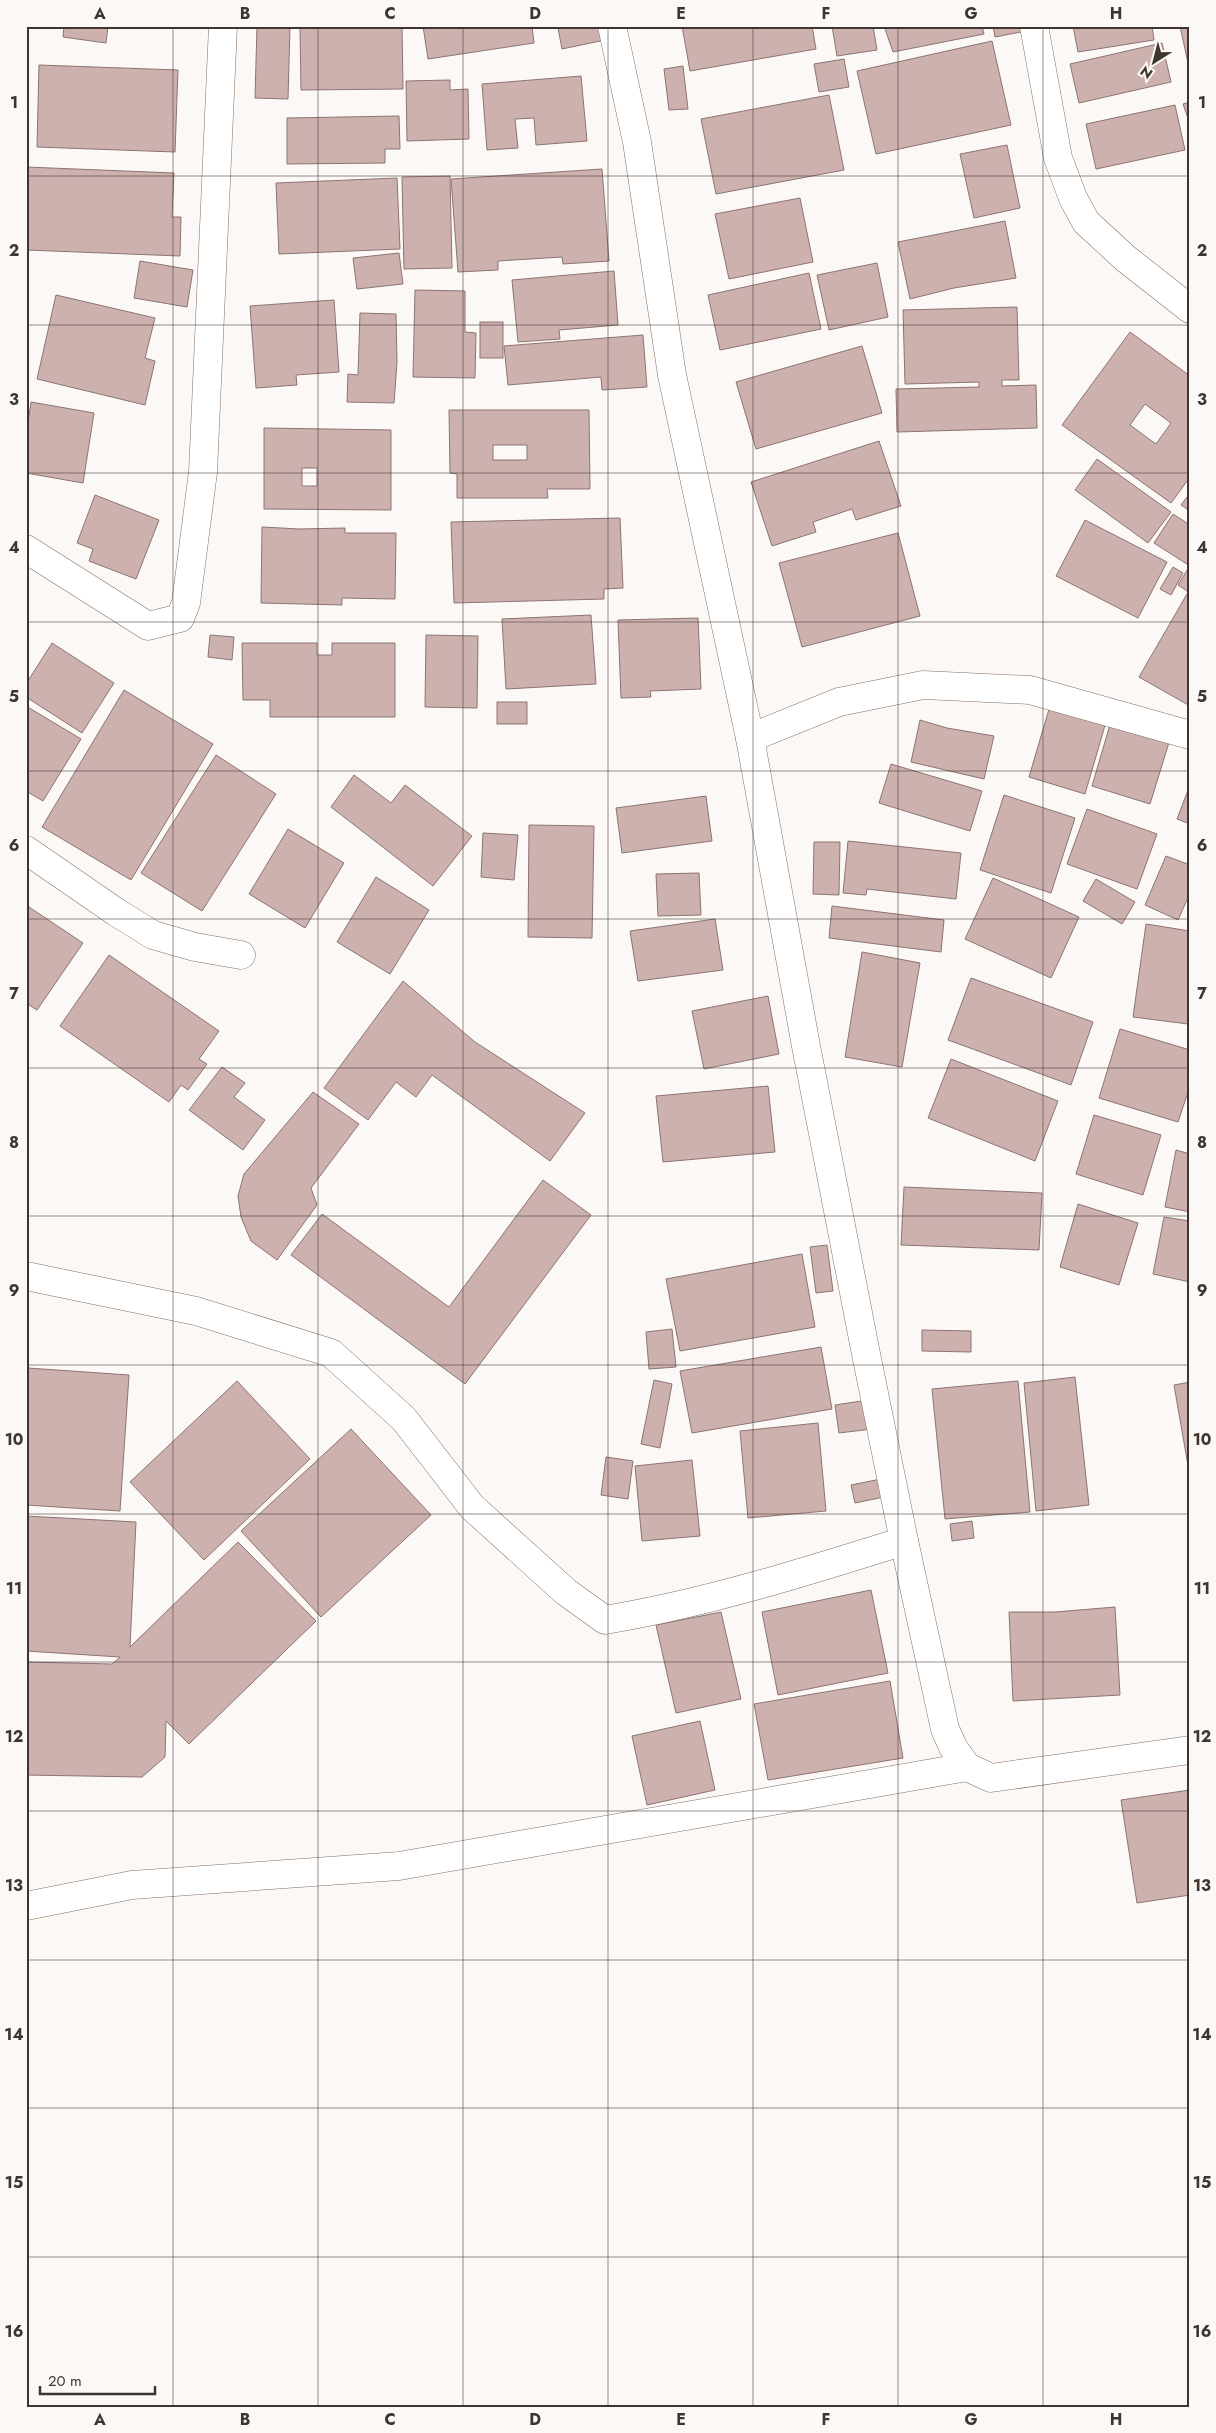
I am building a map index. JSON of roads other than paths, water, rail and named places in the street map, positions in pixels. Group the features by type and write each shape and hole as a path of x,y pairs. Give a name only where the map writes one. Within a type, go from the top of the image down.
{"street":[{"path":"26,549 148,626 180,618 186,603 202,472 223,26"},
{"path":"612,26 637,142 672,375 750,738 808,1055 904,1541 945,1729 953,1747 967,1767 991,1778 1190,1750"},
{"path":"1034,26 1058,158 1073,198 1086,222 1125,258 1190,309"},
{"path":"750,738 840,702 923,685 1030,690 1190,734"},
{"path":"26,850 153,935 195,947 240,955"},
{"path":"26,1276 196,1311 331,1353 404,1419 472,1507 566,1592 605,1620 667,1610 768,1584 904,1541"},
{"path":"26,1906 132,1885 399,1866 967,1767"}]}
